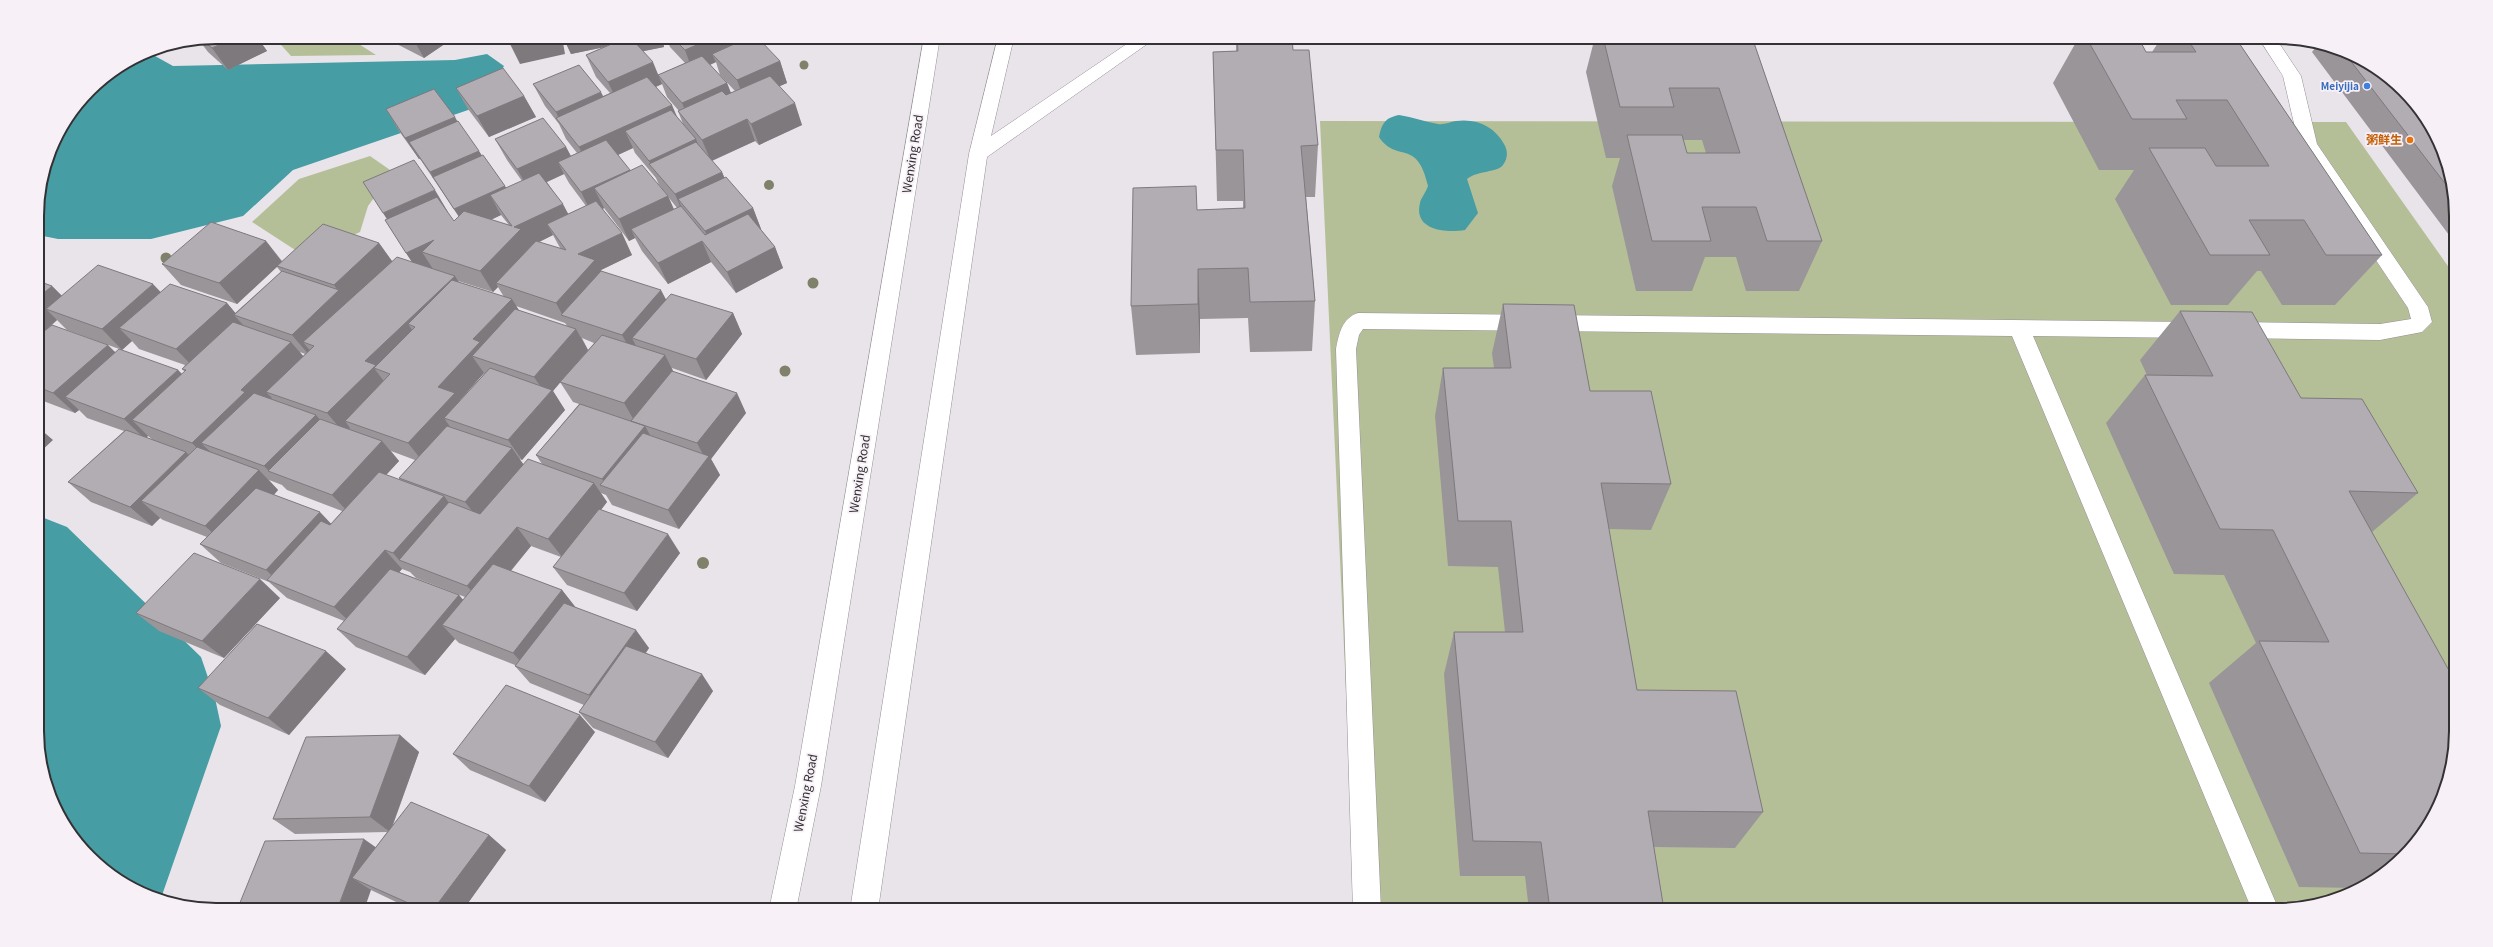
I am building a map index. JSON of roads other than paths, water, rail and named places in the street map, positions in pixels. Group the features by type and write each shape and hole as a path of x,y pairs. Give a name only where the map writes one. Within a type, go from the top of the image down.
{"street":[{"name":"Wenxing Road","path":"783,903 808,786 931,44"},
{"path":"865,903 978,154 1004,44"},
{"path":"978,154 1139,44"},
{"path":"1367,903 1346,349 1349,333 1358,321 2380,332 2415,327 2422,322 2418,307 2308,145 2292,76 2271,44"},
{"path":"2020,328 2263,903"}],"water":[{"path":"487,54 504,66 488,94 471,109 293,170 243,216 151,239 58,239 44,236 44,205 47,182 53,161 67,130 73,120 94,94 120,73 150,57 154,56 173,66 455,60"},
{"path":"1399,115 1438,124 1464,120 1478,122 1496,133 1504,144 1507,154 1506,160 1500,168 1476,174 1467,179 1478,213 1465,230 1449,231 1433,228 1426,225 1422,219 1419,212 1420,203 1428,186 1418,161 1406,153 1386,145 1379,137 1381,128 1385,122 1390,118"},
{"path":"44,518 67,527 201,657 215,698 221,726 162,894 150,890 120,874 94,853 73,827 57,797 45,754"}],"place":[{"name":"Meiyijia","path":"2367,86"},
{"name":"粥鲜生","path":"2410,140"}]}
